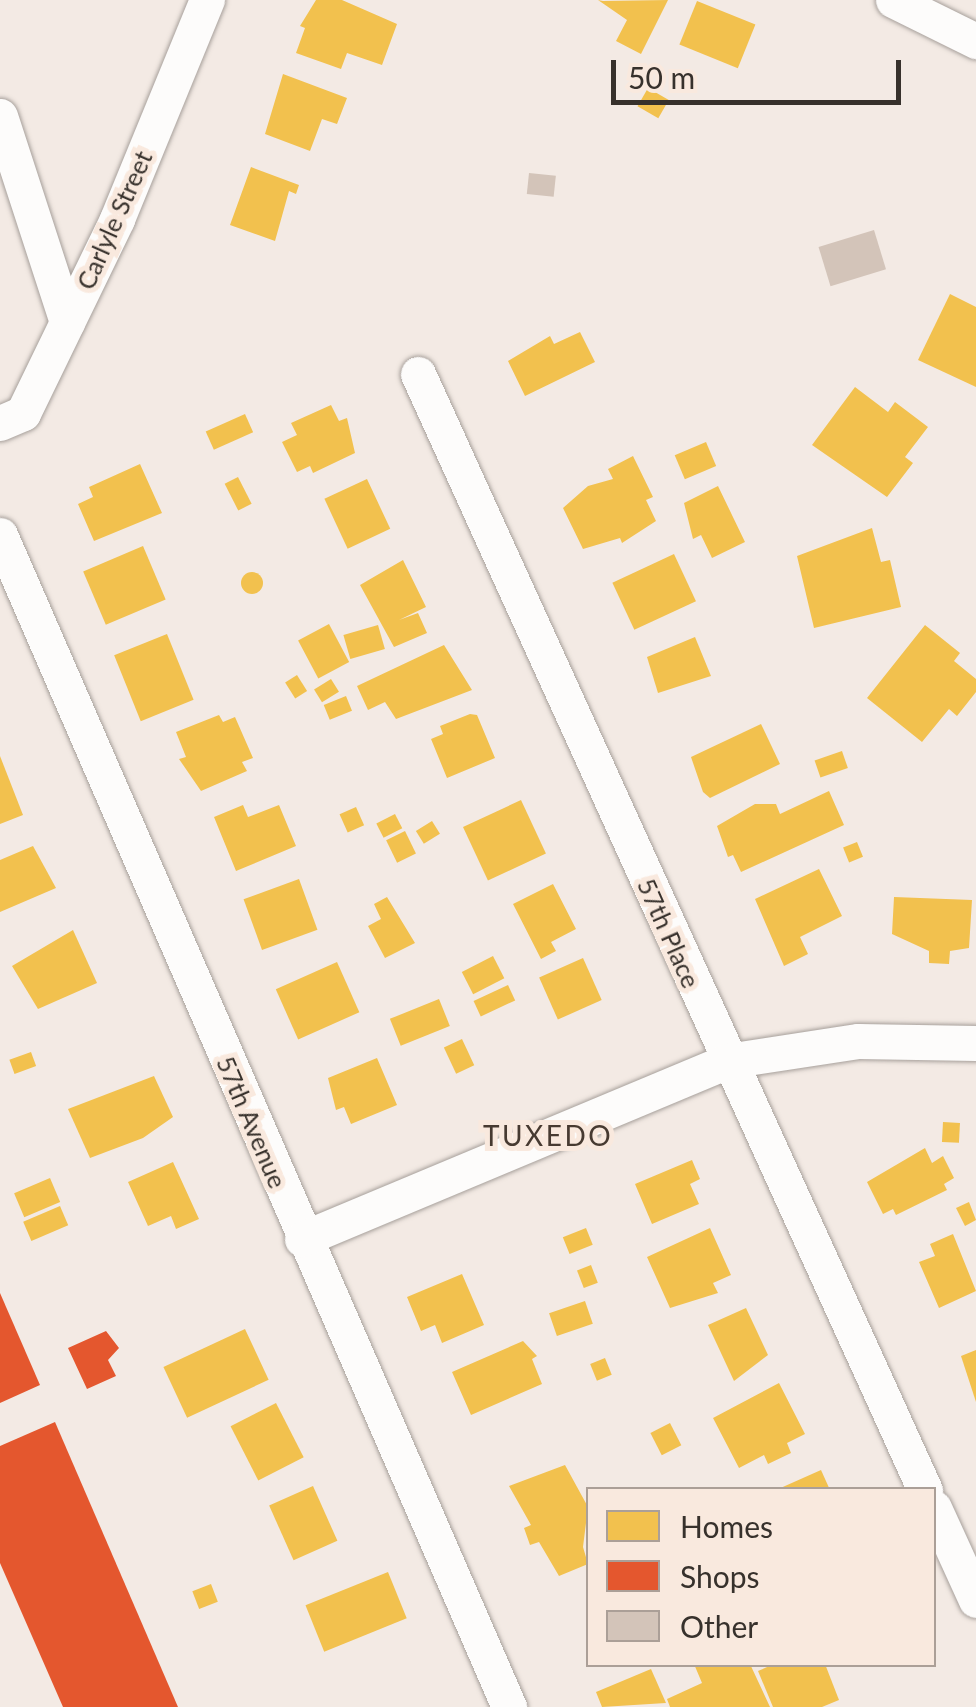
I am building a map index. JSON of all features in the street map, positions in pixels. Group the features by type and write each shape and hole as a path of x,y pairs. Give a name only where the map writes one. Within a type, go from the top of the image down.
{"street":[{"name":"Carlyle Street","path":"0,423 23,413 208,0"},
{"path":"893,0 976,41"},
{"path":"0,116 67,322"},
{"name":"57th Place","path":"418,374 924,1487"},
{"name":"57th Avenue","path":"0,535 302,1239 509,1707"},
{"path":"302,1239 727,1060 858,1042 976,1043"},
{"path":"936,1512 976,1600"}],"building: Homes":[{"path":"316,0 342,0 397,24 382,65 347,53 341,69 296,53 305,28 300,26"},
{"path":"598,0 668,0 641,54 616,41 627,20"},
{"path":"697,1 755,25 738,68 679,45"},
{"path":"283,74 347,98 337,124 322,119 310,151 265,134"},
{"path":"648,88 669,100 658,118 638,106"},
{"path":"251,167 299,185 296,194 289,191 275,241 230,225"},
{"path":"950,294 976,307 976,387 918,360"},
{"path":"580,332 595,362 525,396 508,361 550,336 554,344"},
{"path":"855,387 888,412 895,402 928,427 905,457 913,463 887,497 812,445"},
{"path":"331,405 339,421 347,418 355,453 313,473 310,466 297,472 282,442 297,435 291,423"},
{"path":"245,414 253,432 214,450 206,431"},
{"path":"706,442 716,466 685,479 675,455"},
{"path":"633,456 653,497 646,500 656,521 622,543 620,538 583,549 563,508 588,486 613,479 608,469"},
{"path":"140,464 162,513 94,541 78,504 93,497 89,487"},
{"path":"238,477 252,504 238,511 225,484"},
{"path":"367,479 390,529 348,549 324,499"},
{"path":"718,486 745,542 712,558 701,535 693,539 684,503"},
{"path":"872,528 881,562 890,560 901,607 814,628 797,556"},
{"path":"143,546 166,599 106,625 83,571"},
{"path":"674,554 696,601 634,630 612,583"},
{"path":"403,560 426,607 399,620 418,613 427,633 394,647 360,585"},
{"path":"252,572 263,583 252,594 241,583"},
{"path":"329,624 349,662 318,678 298,640"},
{"path":"378,625 385,649 350,659 343,635"},
{"path":"925,625 960,653 954,661 976,679 976,692 957,716 949,709 922,742 867,698"},
{"path":"167,634 194,700 141,721 114,655"},
{"path":"695,637 711,676 658,693 647,657"},
{"path":"444,645 472,690 396,719 385,702 368,710 357,686"},
{"path":"297,675 307,691 295,699 285,682"},
{"path":"331,679 339,692 322,702 314,690"},
{"path":"346,696 352,711 330,720 324,705"},
{"path":"219,715 223,722 235,717 253,758 242,762 247,771 201,791 179,759 186,757 176,732"},
{"path":"477,715 495,758 447,778 431,739 443,734 440,726"},
{"path":"761,724 780,764 710,798 703,792 691,757"},
{"path":"842,751 848,768 820,777 815,760"},
{"path":"0,756 23,815 0,824"},
{"path":"829,791 844,825 741,872 733,855 728,857 717,826 755,804 776,804 780,814"},
{"path":"521,800 546,853 488,881 463,827"},
{"path":"243,805 248,817 279,805 296,846 236,871 214,817"},
{"path":"356,807 364,825 348,833 340,814"},
{"path":"395,814 402,828 384,838 376,824"},
{"path":"432,821 440,834 424,844 416,831"},
{"path":"405,831 416,853 397,863 386,840"},
{"path":"857,842 863,857 849,862 843,848"},
{"path":"33,846 56,888 0,912 0,860"},
{"path":"819,869 842,916 800,937 808,954 784,966 755,899"},
{"path":"299,879 317,930 262,950 244,899"},
{"path":"553,884 576,929 551,942 556,951 541,959 513,904"},
{"path":"387,897 415,943 385,958 368,926 381,919 374,904"},
{"path":"894,897 972,900 969,948 950,951 949,964 929,963 929,951 892,934"},
{"path":"73,930 97,983 38,1009 12,966"},
{"path":"493,956 504,978 473,994 462,972"},
{"path":"583,958 602,1000 558,1020 539,978"},
{"path":"337,962 359,1012 298,1039 276,989"},
{"path":"508,985 515,1000 481,1016 474,1001"},
{"path":"439,999 450,1026 401,1046 390,1019"},
{"path":"462,1039 474,1065 456,1074 444,1047"},
{"path":"31,1052 36,1066 15,1074 9,1060"},
{"path":"377,1058 397,1105 351,1124 344,1107 336,1110 328,1078"},
{"path":"154,1076 173,1117 143,1138 90,1158 68,1109"},
{"path":"943,1122 960,1123 959,1143 942,1142"},
{"path":"925,1148 932,1163 943,1156 954,1178 944,1184 947,1190 896,1215 893,1209 883,1214 867,1182"},
{"path":"692,1160 700,1179 690,1184 699,1204 652,1224 635,1184"},
{"path":"173,1162 199,1219 176,1229 171,1216 148,1226 128,1182"},
{"path":"50,1178 60,1202 24,1217 14,1193"},
{"path":"969,1202 976,1220 965,1226 956,1208"},
{"path":"60,1206 68,1225 31,1241 23,1222"},
{"path":"586,1228 593,1245 570,1254 563,1237"},
{"path":"710,1228 731,1275 713,1283 718,1293 670,1308 647,1257"},
{"path":"953,1234 976,1291 939,1308 919,1262 935,1256 930,1244"},
{"path":"591,1265 598,1283 584,1288 577,1270"},
{"path":"462,1274 484,1325 442,1343 435,1325 421,1331 407,1297"},
{"path":"585,1301 593,1324 557,1336 549,1313"},
{"path":"746,1308 768,1355 734,1381 708,1325"},
{"path":"245,1329 269,1380 187,1418 163,1367"},
{"path":"523,1341 537,1356 532,1359 542,1384 471,1415 452,1372"},
{"path":"976,1350 976,1402 961,1356"},
{"path":"605,1358 612,1375 597,1381 590,1364"},
{"path":"779,1383 805,1434 787,1443 791,1453 768,1464 764,1455 739,1468 713,1418"},
{"path":"276,1403 304,1457 258,1481 231,1426"},
{"path":"670,1423 681,1445 662,1455 650,1433"},
{"path":"565,1465 586,1503 586,1565 559,1576 539,1542 530,1545 524,1528 531,1525 509,1486"},
{"path":"821,1470 829,1487 783,1487"},
{"path":"313,1486 337,1541 294,1560 269,1506"},
{"path":"388,1572 407,1618 324,1652 305,1605"},
{"path":"211,1584 218,1602 199,1609 192,1591"},
{"path":"695,1667 751,1667 770,1707 670,1707 667,1699 702,1683"},
{"path":"767,1667 826,1667 839,1700 822,1707 773,1707 758,1671"},
{"path":"651,1669 666,1703 602,1707 596,1692"}],"building: Shops":[{"path":"0,1293 40,1385 0,1403"},
{"path":"106,1331 119,1348 108,1360 116,1376 87,1389 68,1348"},
{"path":"55,1422 178,1707 63,1707 0,1563 0,1446"}],"building: Other":[{"path":"529,173 556,176 554,197 527,194"},
{"path":"874,230 886,269 831,286 819,247"}],"district":[{"name":"TUXEDO","path":"548,1135"}]}
